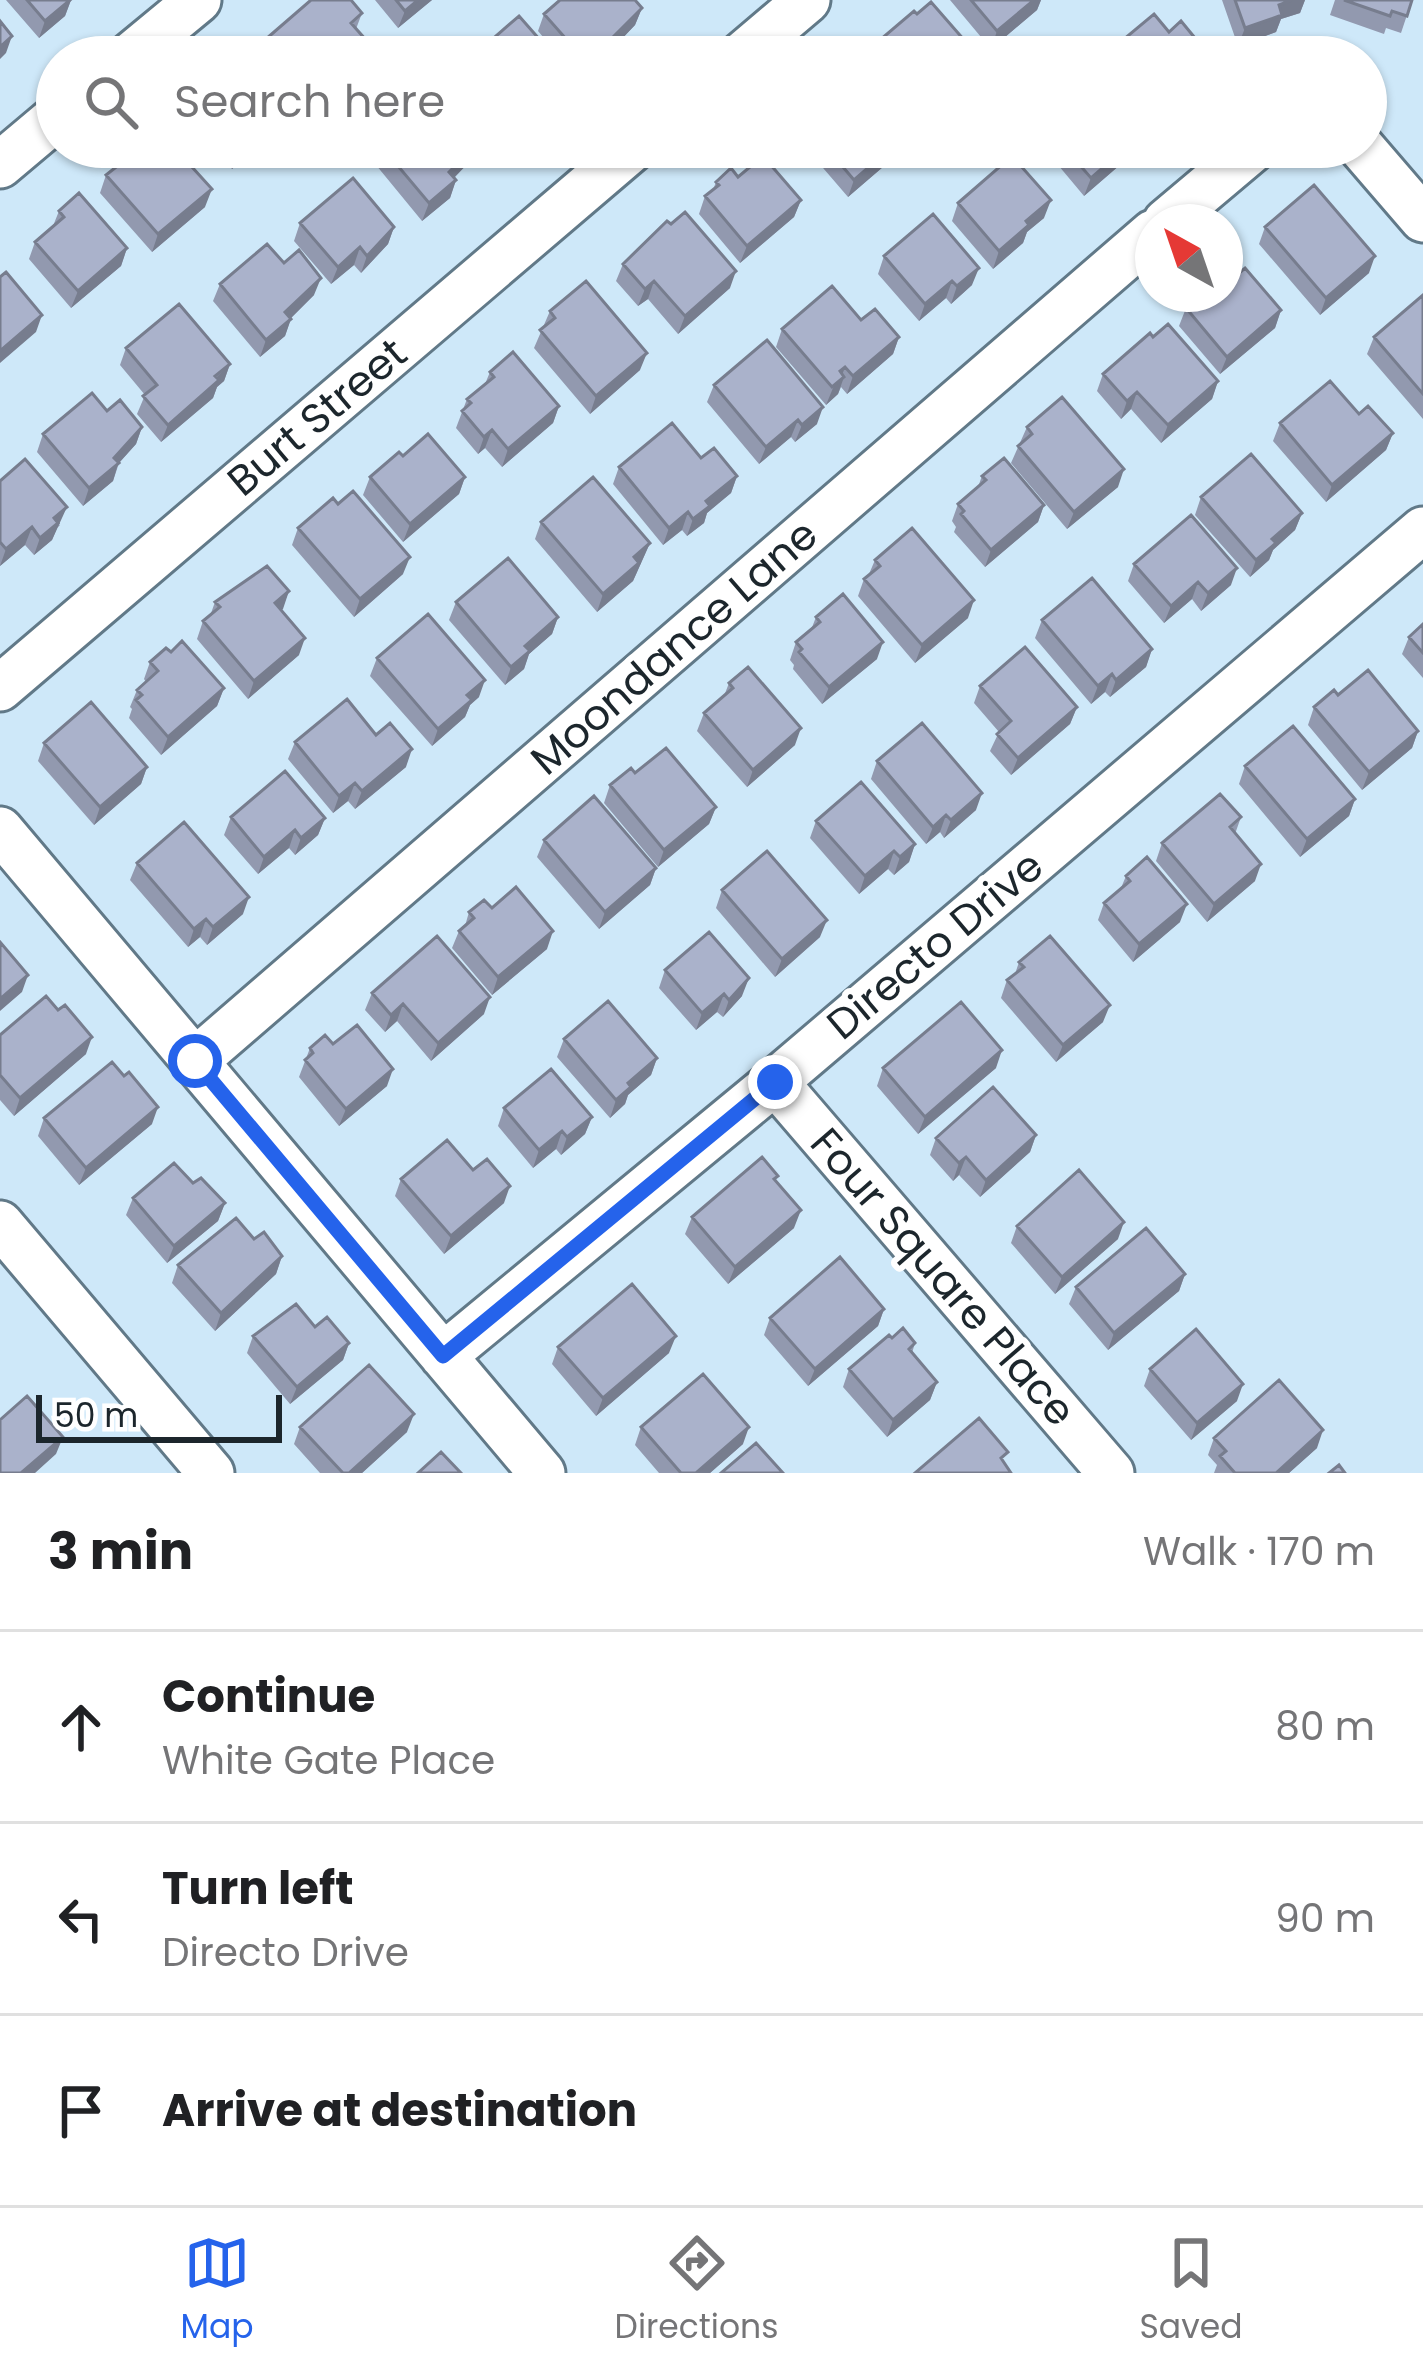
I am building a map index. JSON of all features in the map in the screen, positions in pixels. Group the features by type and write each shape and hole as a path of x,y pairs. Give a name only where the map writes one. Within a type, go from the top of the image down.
{"street":[{"path":"154,36 198,0"},
{"path":"765,36 807,0"},
{"path":"0,165 36,135"},
{"name":"Burt Street","path":"0,688 609,168"},
{"path":"1187,204 1230,168"},
{"path":"1379,168 1423,219"},
{"name":"Moondance Lane","path":"195,1061 1135,249"},
{"name":"Directo Drive","path":"443,1356 775,1082 1423,530"},
{"path":"0,830 542,1473"},
{"name":"Four Square Place","path":"775,1082 1111,1473"},
{"path":"0,1224 211,1473"}],"building":[{"path":"27,0 70,0 45,21"},
{"path":"311,0 351,0 362,13 351,23 362,36 269,36"},
{"path":"396,0 418,0 405,11"},
{"path":"560,0 635,0 642,8 614,36 563,36 544,14"},
{"path":"971,0 1034,0 997,31"},
{"path":"1235,0 1292,0 1279,5 1282,15 1245,28"},
{"path":"1344,0 1412,0 1407,16 1392,11 1390,16"},
{"path":"931,2 961,36 885,36 914,11 917,14"},
{"path":"1154,14 1169,32 1181,21 1193,36 1128,36"},
{"path":"519,16 537,36 496,36"},
{"path":"0,21 12,36 0,47"},
{"path":"115,168 193,168 212,189 158,234 106,175"},
{"path":"400,168 453,168 449,172 456,180 429,203"},
{"path":"731,168 738,177 749,168 773,168 801,200 747,246 705,196"},
{"path":"844,168 868,168 854,180"},
{"path":"998,168 1023,168 1051,200 999,251 958,203"},
{"path":"1082,168 1103,168 1091,178"},
{"path":"353,178 394,227 367,256 360,247 338,267 300,223"},
{"path":"1314,185 1375,256 1326,298 1265,227"},
{"path":"79,193 127,248 78,291 35,242 64,217 59,211"},
{"path":"685,212 736,271 685,316 654,281 645,289 623,264 667,221 671,224"},
{"path":"933,214 979,268 957,286 952,281 925,304 884,256"},
{"path":"267,244 284,263 299,250 321,278 285,312 291,319 266,340 220,284"},
{"path":"1243,270 1281,310 1227,357 1189,312 1243,312"},
{"path":"6,272 42,315 0,351 0,277"},
{"path":"586,281 647,353 596,396 540,330 555,318 550,311"},
{"path":"832,286 861,320 875,309 899,337 853,376 845,367 840,371 844,377 832,387 782,329"},
{"path":"1423,295 1423,394 1374,337"},
{"path":"179,304 230,364 215,376 219,380 168,425 143,396 157,385 126,348"},
{"path":"1168,324 1218,381 1168,425 1137,392 1127,401 1103,374 1150,333 1153,337"},
{"path":"767,340 823,407 802,425 798,420 766,447 714,385"},
{"path":"513,352 559,406 508,449 492,430 484,437 462,411 471,403 467,399 494,377 490,372"},
{"path":"1330,381 1359,414 1368,406 1393,433 1332,485 1280,423"},
{"path":"92,393 107,411 120,400 142,427 114,458 119,463 89,488 43,434"},
{"path":"1062,397 1124,469 1074,512 1018,446 1032,434 1027,427"},
{"path":"672,423 701,458 714,448 737,476 706,501 710,506 693,519 688,512 669,528 619,467"},
{"path":"428,434 465,477 410,524 370,477"},
{"path":"1251,454 1302,513 1256,560 1201,497"},
{"path":"1004,458 1044,505 991,550 958,504"},
{"path":"25,459 67,507 54,518 58,523 40,538 32,527 6,549 0,542 0,481"},
{"path":"593,477 650,543 634,557 639,563 603,594 541,522"},
{"path":"353,491 410,557 360,599 298,528 333,498 338,504"},
{"path":"1191,515 1237,568 1208,593 1198,582 1171,606 1134,564"},
{"path":"912,528 974,600 922,645 864,579 880,566 875,560"},
{"path":"508,558 558,617 525,646 530,651 511,667 456,602"},
{"path":"267,566 289,591 275,603 305,638 254,681 203,621 220,607 215,602"},
{"path":"1092,578 1152,649 1116,680 1112,674 1098,686 1042,620"},
{"path":"843,594 883,642 829,687 796,642"},
{"path":"428,614 485,680 467,695 472,700 438,729 377,658"},
{"path":"1423,624 1423,653 1409,637"},
{"path":"182,641 224,688 168,737 136,700 142,695 137,690 158,671 150,662"},
{"path":"1025,647 1077,707 1018,758 997,734 1011,721 980,686"},
{"path":"748,667 801,728 753,770 704,713 733,688 729,683"},
{"path":"1368,670 1418,731 1369,772 1314,707 1334,690 1338,695"},
{"path":"347,699 376,735 390,723 412,749 362,791 355,783 339,796 295,742"},
{"path":"91,702 147,767 100,807 44,743"},
{"path":"922,723 982,793 951,820 946,815 933,827 877,761"},
{"path":"1293,726 1355,799 1307,839 1245,766"},
{"path":"666,748 716,807 664,850 610,785 631,768 635,773"},
{"path":"285,771 325,818 301,838 295,830 264,857 231,817"},
{"path":"861,782 915,844 900,857 894,851 865,876 816,821"},
{"path":"1220,794 1241,817 1230,827 1261,864 1214,904 1162,843"},
{"path":"594,796 656,868 605,912 544,840"},
{"path":"184,822 249,897 213,927 206,919 194,929 137,863"},
{"path":"767,851 827,920 782,959 722,890"},
{"path":"1147,857 1187,904 1139,944 1104,903 1130,881 1126,876"},
{"path":"516,887 553,931 498,977 459,931 474,918 469,912 484,900 492,908"},
{"path":"709,932 749,978 729,1000 724,994 702,1013 665,970"},
{"path":"437,936 490,997 438,1043 403,1004 391,1015 372,993"},
{"path":"1050,936 1110,1005 1063,1045 1007,980 1024,967 1019,962"},
{"path":"0,942 28,975 0,999"},
{"path":"46,996 58,1010 65,1005 92,1037 20,1098 0,1075 0,1035"},
{"path":"608,1001 657,1058 616,1100 564,1039"},
{"path":"961,1002 1002,1050 925,1117 883,1068"},
{"path":"357,1025 393,1069 346,1109 305,1060 325,1035 333,1044"},
{"path":"112,1062 124,1076 129,1072 158,1107 86,1168 44,1118"},
{"path":"551,1069 592,1117 567,1137 562,1131 539,1150 504,1108"},
{"path":"993,1087 1036,1135 986,1180 966,1157 959,1163 936,1138"},
{"path":"447,1140 473,1170 487,1159 510,1186 451,1236 401,1179"},
{"path":"762,1157 801,1210 735,1267 692,1217"},
{"path":"174,1163 193,1183 201,1178 225,1203 174,1246 133,1198"},
{"path":"1079,1170 1124,1222 1062,1277 1017,1226"},
{"path":"236,1218 254,1239 264,1232 282,1256 221,1313 178,1265"},
{"path":"1146,1228 1185,1274 1114,1333 1076,1287"},
{"path":"840,1257 884,1309 815,1369 770,1318"},
{"path":"632,1284 676,1336 603,1398 558,1347"},
{"path":"296,1304 315,1327 327,1317 349,1343 297,1387 253,1336"},
{"path":"903,1328 915,1343 909,1349 937,1382 893,1420 849,1369"},
{"path":"1196,1329 1243,1384 1197,1423 1150,1369"},
{"path":"369,1365 414,1414 349,1473 343,1473 300,1427"},
{"path":"703,1374 749,1427 696,1473 681,1473 641,1427"},
{"path":"1279,1380 1323,1430 1276,1473 1235,1473 1220,1456 1226,1451 1214,1438"},
{"path":"27,1396 63,1437 21,1473 0,1473 0,1420"},
{"path":"979,1418 1008,1452 1001,1458 1011,1473 915,1473"},
{"path":"756,1443 783,1473 721,1473"},
{"path":"441,1452 461,1473 418,1473"}],"route":[{"path":"195,1061 443,1356 775,1082"}]}
